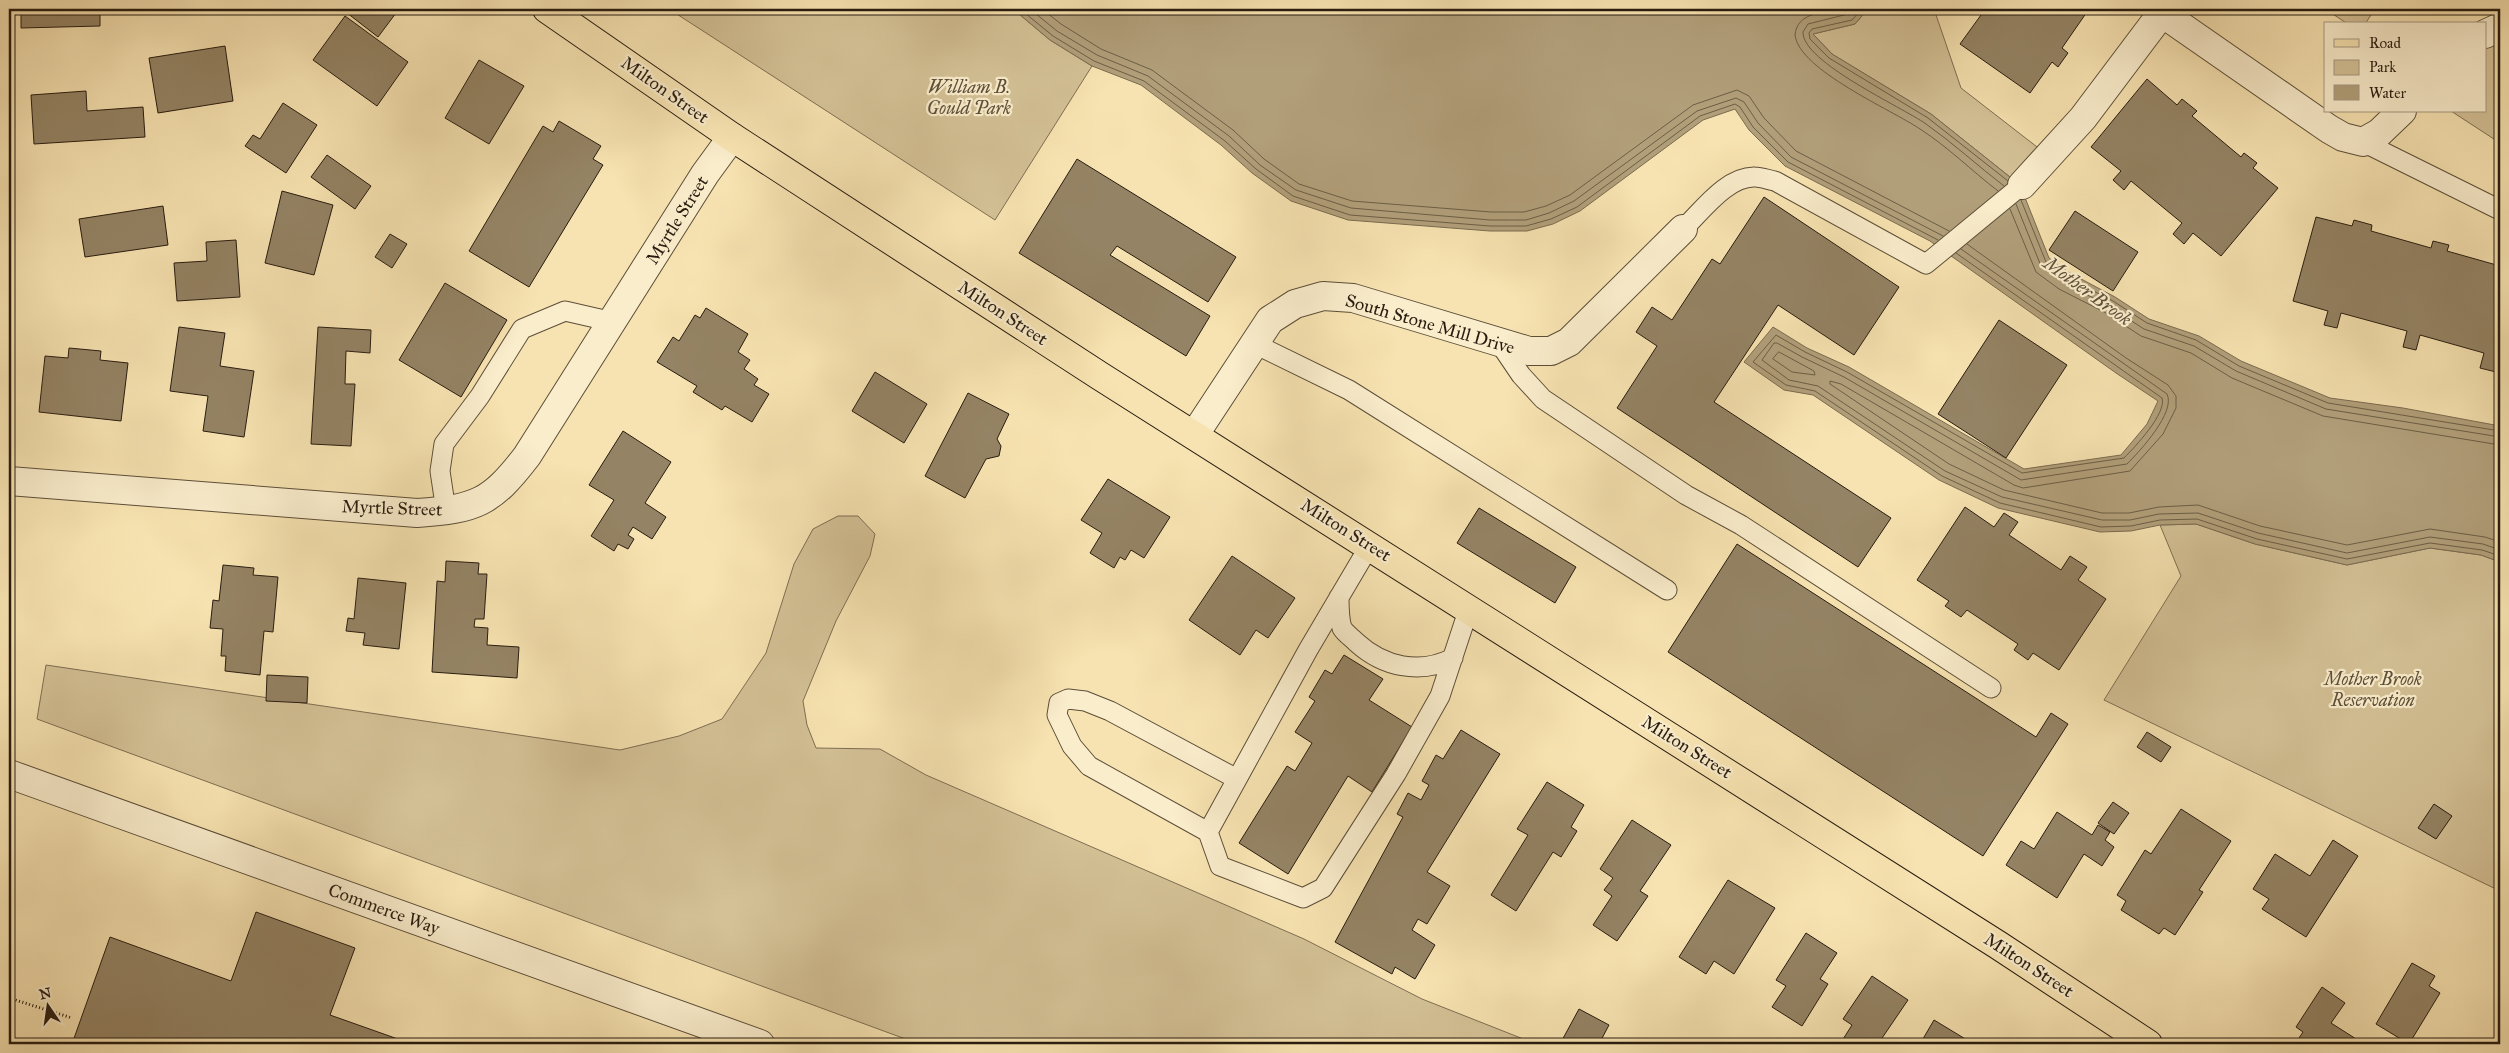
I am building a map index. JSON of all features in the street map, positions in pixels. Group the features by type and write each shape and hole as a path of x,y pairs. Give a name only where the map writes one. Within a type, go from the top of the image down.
{"main road":[{"name":"Milton Street","path":"547,9 732,137 1092,371 1195,434 1998,945 2148,1044"}],"street":[{"path":"2022,185 2083,118 2162,13 2343,137 2363,142 2379,133 2401,112"},
{"path":"2486,34 2500,27"},
{"name":"Myrtle Street","path":"9,481 417,513 446,511 484,501 508,480 527,456 706,174 732,137"},
{"name":"South Stone Mill Drive","path":"1195,434 1253,343 1270,320 1295,304 1323,296 1354,298 1529,352 1551,351 1569,342 1683,229"},
{"name":"Commerce Way","path":"9,774 760,1044"}],"lane":[{"path":"2363,142 2500,210"},
{"path":"1683,229 1723,190 1737,181 1755,176 1775,181 1926,264 2022,185"},
{"path":"446,511 440,471 444,444 480,396 522,328 565,311 613,322"},
{"path":"1253,343 1349,390 1667,590"},
{"path":"1500,344 1521,375 1543,399 1686,495 1741,525 1991,688"},
{"path":"1208,832 1370,545"},
{"path":"1339,597 1343,630 1361,647 1390,664 1418,668 1441,664 1453,658"},
{"path":"1237,779 1110,711 1085,701 1068,699 1059,703 1057,715 1072,746 1089,766 1208,832 1220,866 1303,898 1323,888 1396,774 1440,696 1469,608"}],"path":[{"path":"9,998 72,1018"}],"green space":[{"name":"William B. Gould Park","path":"669,9 1013,9 1050,40 1092,66 995,220"},
{"path":"1868,9 1934,9 1961,88 2050,157 2020,185 1931,114 1832,54 1813,34 1855,24"},
{"path":"2325,9 2375,9 2366,22 2345,22"},
{"path":"2500,27 2500,143 2453,112 2486,112 2486,34"},
{"path":"838,516 858,516 875,534 870,556 836,621 803,701 807,725 816,748 880,749 926,775 1304,939 1422,999 1536,1044 919,1044 37,719 46,665 620,750 679,736 722,719 766,653 794,564 813,529"},
{"name":"Mother Brook Reservation","path":"2196,524 2255,544 2347,565 2430,548 2481,555 2500,562 2500,891 2104,700 2181,576 2160,525"}],"water":[{"name":"Mother Brook","path":"1013,9 1868,9 1855,24 1813,34 1832,54 1931,114 2020,185 2049,258 2068,272 2115,297 2149,319 2199,336 2241,361 2330,398 2403,408 2500,426 2500,562 2481,555 2430,548 2347,565 2255,544 2196,524 2160,525 2131,531 2100,532 1998,508 1939,480 1813,395 1784,390 1744,362 1773,327 1807,348 1849,367 2024,469 2121,455 2147,424 2158,401 1930,241 1785,166 1749,130 1735,109 1703,120 1580,211 1553,224 1527,231 1490,231 1348,220 1291,201 1252,173 1221,145 1141,85 1092,66 1050,40"}],"building":[{"path":"21,9 100,9 100,26 21,28"},
{"path":"342,9 399,9 378,37"},
{"path":"1973,9 2089,9 2062,48 2068,53 2058,67 2052,62 2030,93 1960,44 1981,15"},
{"path":"345,16 408,62 377,106 313,60"},
{"path":"225,46 233,101 158,113 149,58"},
{"path":"479,60 524,86 489,144 445,118"},
{"path":"2147,79 2177,105 2182,99 2197,111 2192,116 2241,157 2244,153 2257,163 2253,168 2278,188 2221,256 2193,233 2184,244 2173,234 2182,223 2131,181 2124,190 2113,180 2121,171 2091,147"},
{"path":"86,91 87,111 143,107 145,137 34,144 31,95"},
{"path":"283,103 317,125 286,173 245,146 253,135 260,139"},
{"path":"559,121 601,146 593,159 603,165 529,287 469,251 543,126 553,132"},
{"path":"327,155 371,186 355,209 311,177"},
{"path":"1077,159 1236,257 1208,302 1117,246 1110,255 1210,316 1186,356 1019,253"},
{"path":"282,191 333,205 314,275 265,263"},
{"path":"1764,197 1899,287 1854,355 1778,305 1714,402 1891,518 1858,567 1617,408 1657,346 1636,332 1652,307 1672,320 1712,259 1720,264"},
{"path":"163,206 168,245 85,257 79,219"},
{"path":"2075,211 2138,252 2113,291 2049,250"},
{"path":"2316,217 2352,226 2354,220 2372,225 2371,231 2431,248 2433,241 2449,245 2447,251 2500,266 2500,358 2496,372 2480,368 2484,353 2420,335 2416,350 2403,347 2407,331 2341,313 2337,328 2324,325 2328,311 2293,301"},
{"path":"390,234 407,244 392,268 375,257"},
{"path":"236,240 240,297 177,301 174,263 207,261 206,242"},
{"path":"445,283 507,320 461,397 399,360"},
{"path":"706,308 748,334 738,352 750,360 744,369 758,379 754,385 769,394 752,422 725,406 722,410 693,392 697,386 657,362 673,337 679,341 695,315 700,318"},
{"path":"1999,320 2067,365 2006,458 1938,414"},
{"path":"179,327 225,333 220,366 254,371 244,437 203,431 208,396 170,391"},
{"path":"318,327 371,330 370,353 346,351 345,384 355,384 351,446 311,444"},
{"path":"69,348 101,351 100,360 128,363 121,421 39,412 45,356 68,358"},
{"path":"875,372 927,404 904,443 852,411"},
{"path":"968,393 1009,414 997,439 1001,446 999,456 986,459 965,498 925,476"},
{"path":"623,431 671,462 645,503 666,517 652,539 633,527 628,535 634,539 628,549 618,544 614,551 591,536 614,500 589,485"},
{"path":"1108,479 1170,517 1144,558 1131,550 1125,560 1120,557 1114,568 1090,553 1102,533 1081,520"},
{"path":"1965,507 1994,527 2004,513 2018,522 2009,535 2061,570 2070,556 2087,567 2078,580 2106,599 2059,670 2033,653 2028,660 2014,650 2018,644 1967,610 1961,617 1945,606 1949,601 1917,580"},
{"path":"1479,508 1576,567 1555,603 1457,543"},
{"path":"1737,544 2036,737 2051,713 2068,724 1983,856 1668,652"},
{"path":"1232,556 1295,598 1268,638 1256,630 1240,655 1189,620"},
{"path":"446,561 479,563 478,574 487,574 484,619 475,619 474,627 488,628 487,645 519,647 517,678 432,672 437,581 445,582"},
{"path":"223,565 254,568 253,575 278,577 273,632 264,631 260,675 225,671 226,656 221,656 223,629 210,628 213,600 219,601"},
{"path":"358,578 406,583 399,649 363,645 365,633 346,631 348,618 354,619"},
{"path":"1344,655 1383,679 1369,700 1412,727 1372,792 1348,776 1288,874 1239,843 1287,766 1295,771 1312,743 1295,732 1315,701 1309,697 1325,670 1332,674"},
{"path":"267,675 308,677 307,703 266,701"},
{"path":"1461,730 1500,754 1427,872 1450,886 1427,924 1418,919 1412,930 1435,945 1415,979 1395,967 1392,974 1335,942 1403,817 1397,814 1408,793 1421,800 1429,785 1422,781 1436,755 1443,759"},
{"path":"2147,732 2171,747 2161,762 2137,747"},
{"path":"1547,782 1584,805 1571,827 1577,831 1561,857 1553,852 1516,911 1491,895 1528,835 1517,829"},
{"path":"2113,802 2129,813 2114,834 2098,823"},
{"path":"2434,804 2452,816 2436,839 2418,828"},
{"path":"2181,809 2231,841 2199,890 2203,892 2175,935 2164,928 2159,934 2121,910 2126,901 2117,895 2145,850 2151,854"},
{"path":"2057,812 2092,835 2098,825 2110,832 2105,840 2114,847 2102,866 2084,854 2057,898 2006,865 2021,841 2034,849"},
{"path":"1632,820 1671,845 1640,891 1648,896 1617,941 1593,925 1612,896 1604,890 1613,878 1600,869"},
{"path":"2333,840 2358,856 2306,937 2262,909 2269,899 2253,889 2275,854 2310,876"},
{"path":"1728,880 1775,908 1734,974 1714,961 1706,974 1679,957"},
{"path":"256,912 355,948 330,1015 412,1044 72,1044 110,937 231,981"},
{"path":"1806,933 1837,953 1820,979 1828,984 1802,1026 1772,1007 1786,986 1776,980"},
{"path":"2412,963 2435,976 2429,986 2440,993 2409,1044 2376,1024"},
{"path":"1872,976 1908,1000 1878,1044 1840,1044 1852,1025 1843,1019"},
{"path":"2322,987 2345,1003 2331,1023 2364,1044 2295,1044 2303,1032 2296,1027"},
{"path":"1579,1009 1609,1025 1599,1044 1560,1044"},
{"path":"1934,1020 1972,1043 1920,1044"}]}
